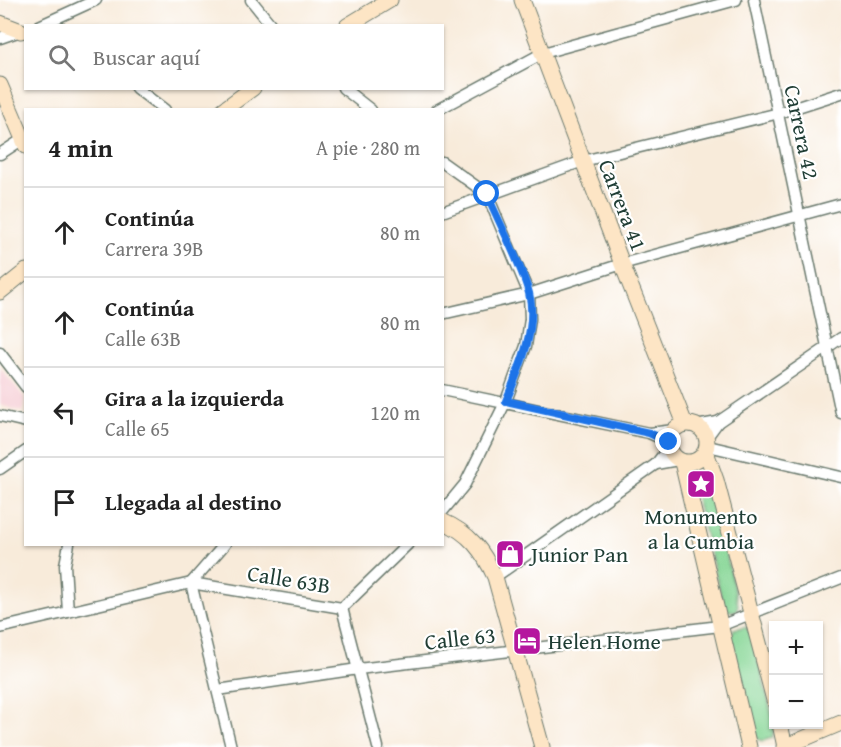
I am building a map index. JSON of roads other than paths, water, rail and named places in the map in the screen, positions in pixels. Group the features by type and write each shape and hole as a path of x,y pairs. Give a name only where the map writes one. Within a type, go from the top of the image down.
{"street":[{"path":"46,24 96,0"},
{"path":"251,0 270,24"},
{"path":"350,24 390,0"},
{"name":"Carrera 41","path":"522,0 687,443 720,626 749,747"},
{"path":"441,108 543,53 736,0"},
{"name":"Carrera 42","path":"754,0 841,413"},
{"path":"0,23 23,30"},
{"path":"0,38 23,30"},
{"path":"0,85 24,143 0,154"},
{"path":"139,90 162,108"},
{"path":"227,108 250,90"},
{"path":"346,90 368,108"},
{"path":"444,211 583,161 779,113 841,93"},
{"path":"444,163 487,194 529,294 530,319 526,346 506,401 465,484 444,510"},
{"path":"444,314 529,294 622,264 841,204"},
{"path":"0,292 24,274"},
{"path":"495,577 841,338"},
{"path":"0,353 24,384"},
{"path":"444,390 506,401 841,477"},
{"path":"0,416 24,422"},
{"name":"Carrera 41","path":"687,443 716,480 769,682"},
{"path":"0,469 24,452"},
{"path":"444,521 470,536 484,552 495,577 542,747"},
{"path":"68,612 65,565 69,546"},
{"path":"223,546 191,583 231,747"},
{"name":"Calle 63B","path":"0,628 191,583 342,608 406,546"},
{"name":"Calle 63","path":"218,690 358,669 720,626 841,578"},
{"path":"342,608 378,747"},
{"path":"781,729 785,747 841,723"}],"place":[{"name":"Monumento a la Cumbia","path":"701,484"},
{"name":"Junior Pan","path":"510,554"},
{"name":"Helen Home","path":"527,641"}]}
